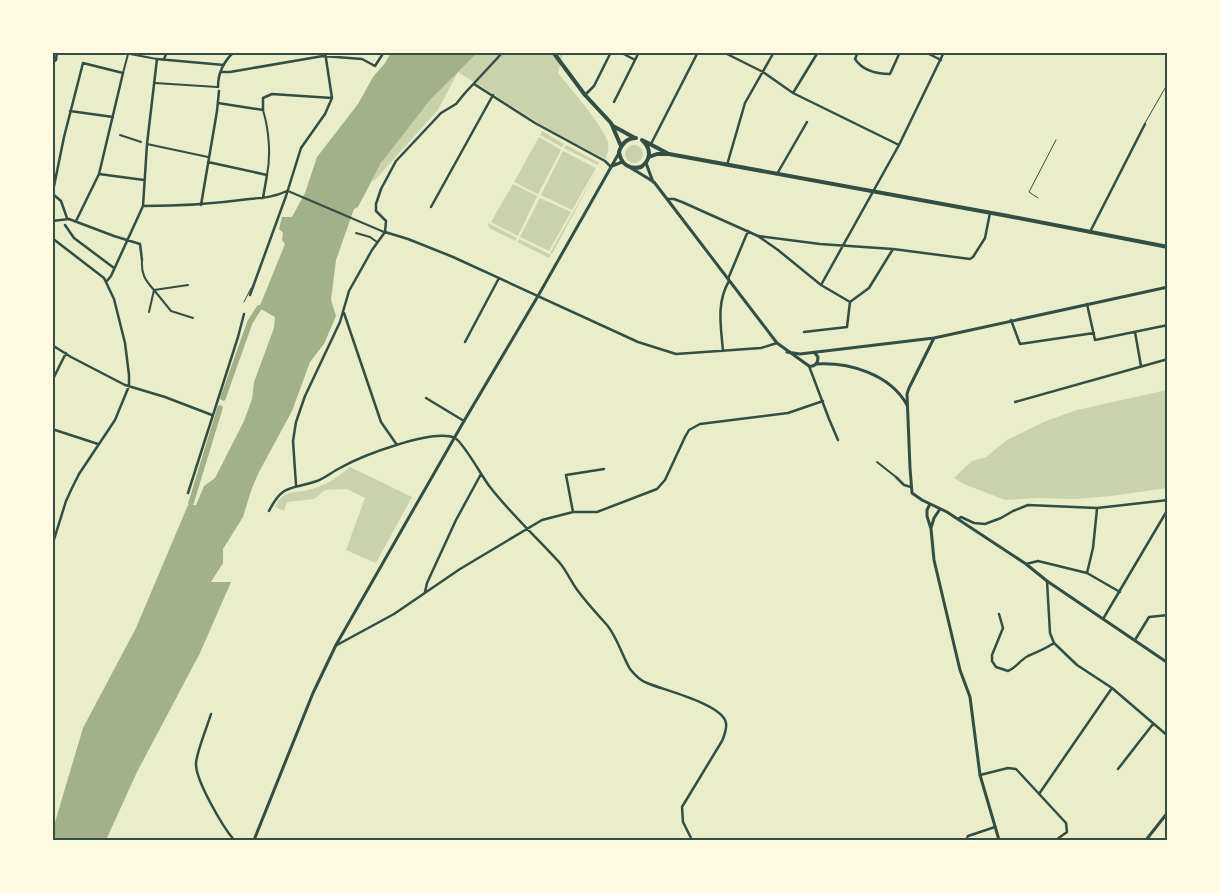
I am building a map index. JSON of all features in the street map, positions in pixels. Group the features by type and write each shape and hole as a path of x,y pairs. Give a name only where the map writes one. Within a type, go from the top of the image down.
{"main road":[{"path":"553,52 585,95 611,124 621,146"},
{"path":"611,124 669,154"},
{"path":"636,138 628,140 621,146 619,152 622,162 629,168 637,168 646,163 649,157 648,147 642,140"},
{"path":"649,157 657,154 669,154 1168,247"}],"street":[{"path":"52,63 56,60 57,52"},
{"path":"119,52 157,59 224,65"},
{"path":"152,52 152,58"},
{"path":"164,59 167,52"},
{"path":"201,205 218,111 218,76 234,52"},
{"path":"221,72 322,56 362,59 375,66 384,52"},
{"path":"296,485 293,440 296,422 305,396 344,311 348,291 385,232 386,222 376,211 375,207 381,189 396,160 442,113 456,104 503,52"},
{"path":"585,95 594,86 611,52"},
{"path":"620,52 636,60"},
{"path":"614,102 639,52"},
{"path":"651,144 698,52"},
{"path":"727,165 745,103 774,52"},
{"path":"794,93 818,52"},
{"path":"858,52 855,59 857,62 863,68 880,75 890,74 900,52"},
{"path":"924,52 941,60"},
{"path":"821,285 899,145 944,52"},
{"path":"724,53 763,72 794,93 899,145"},
{"path":"76,221 99,174 128,54"},
{"path":"250,295 288,191 301,148 325,114 332,98 325,56"},
{"path":"106,282 109,280 143,206 147,144 157,59"},
{"path":"67,218 60,201 54,196 53,191 70,111 83,63 123,73"},
{"path":"155,83 218,87"},
{"path":"474,84 535,123 605,161 612,167"},
{"path":"263,198 269,159 263,110 264,96 272,94 332,98"},
{"path":"431,207 493,95"},
{"path":"218,103 263,110"},
{"path":"70,111 113,117"},
{"path":"777,174 808,122"},
{"path":"1090,232 1144,124"},
{"path":"120,135 142,142"},
{"path":"147,144 209,158"},
{"path":"254,840 313,693 336,645 619,152"},
{"path":"208,162 267,175"},
{"path":"612,167 622,162"},
{"path":"646,163 654,182 777,343 787,352 809,366 855,368 873,375 903,392 909,388"},
{"path":"629,168 654,182"},
{"path":"99,174 144,180"},
{"path":"143,206 201,205 263,198 288,191 385,232 453,257 638,342 676,354 761,348 777,343"},
{"path":"667,199 674,199 758,236 821,285 850,302"},
{"path":"758,236 843,246 893,249 970,259 974,257 985,238 990,213"},
{"path":"52,221 67,218 140,244 144,279 171,311 193,318"},
{"path":"65,225 74,238 114,268"},
{"path":"723,351 719,311 721,300 748,231"},
{"path":"356,233 370,238 378,244"},
{"path":"52,238 104,278 114,300 125,343 129,375 129,386 114,420 98,444 66,501 52,546"},
{"path":"804,332 847,327 850,302 868,288 893,249"},
{"path":"465,342 499,278"},
{"path":"154,290 188,285"},
{"path":"787,352 793,354 806,353 934,338 1168,287"},
{"path":"149,312 154,290"},
{"path":"1087,304 1095,340 1168,326"},
{"path":"344,311 381,422 397,445"},
{"path":"188,493 241,329 244,314"},
{"path":"1011,320 1020,344 1094,333"},
{"path":"1135,332 1141,366"},
{"path":"934,338 909,388 907,406 912,493 958,519 1026,564 1047,581 1168,663"},
{"path":"52,345 105,376 212,415"},
{"path":"813,352 818,357 813,374"},
{"path":"52,381 66,353"},
{"path":"805,364 803,359 806,353"},
{"path":"1015,402 1168,359"},
{"path":"809,366 838,440"},
{"path":"894,388 907,406"},
{"path":"426,398 464,421"},
{"path":"336,645 394,614 460,568 542,520 574,512 597,512 657,489 666,480 684,437 689,430 700,424 788,413 823,402"},
{"path":"52,428 98,444"},
{"path":"269,511 275,498 283,491 296,485 319,480 352,462 397,445 444,435 460,441 481,474 526,529 560,563 576,590 607,626 632,671 647,683 683,695 716,711 724,717 726,732 722,742 682,806 682,822 692,840"},
{"path":"877,462 904,485 911,487"},
{"path":"574,512 566,475 604,470"},
{"path":"425,592 427,583 456,520 481,474"},
{"path":"958,519 961,517 974,523 984,524 1028,505 1097,508 1168,500"},
{"path":"930,504 927,510 934,560 960,670 970,697 980,775 999,840"},
{"path":"1087,573 1093,548 1097,508"},
{"path":"931,529 934,518 940,509"},
{"path":"1103,619 1168,509"},
{"path":"1163,517 1168,518"},
{"path":"1026,564 1038,561 1087,573 1120,592"},
{"path":"1047,581 1050,633 1054,643 1077,665 1112,688 1168,736"},
{"path":"999,614 1003,628 992,655 992,661 996,667 1008,672 1028,656 1044,650 1054,643"},
{"path":"1134,640 1149,617 1168,615"},
{"path":"1039,794 1112,688"},
{"path":"211,714 196,763 198,775 224,828 234,840"},
{"path":"1118,769 1153,724"},
{"path":"980,775 1008,768 1016,769 1066,823 1066,832 1056,840"},
{"path":"1146,840 1168,812"},
{"path":"966,840 968,836 996,827"}],"lane":[{"path":"1144,124 1168,83"},
{"path":"1038,198 1029,192 1056,140"},
{"path":"244,302 254,286"}],"shaded area":[{"path":"391,53 477,53 430,100 381,163 358,207 354,209 336,260 331,300 336,316 324,344 310,362 292,411 259,472 243,517 223,549 223,563 211,582 231,582 200,653 137,772 106,840 53,840 53,829 83,728 136,628 188,505 196,505 204,486 215,478 244,421 252,399 254,382 274,328 275,317 259,308 285,244 282,240 283,233 279,229 282,217 292,217 305,193 317,157 358,104 373,77"},
{"path":"477,53 563,53 558,73 604,133 608,145 605,159 545,127 458,72"},
{"path":"458,72 438,110 374,181 372,180 406,128"},
{"path":"542,131 564,144 562,147 540,135"},
{"path":"539,137 561,150 538,194 514,182"},
{"path":"566,145 599,163 598,165 564,148"},
{"path":"634,145 640,148 643,154 640,160 634,163 628,160 625,154 628,148"},
{"path":"563,151 596,168 572,210 541,195"},
{"path":"598,168 552,254 550,253"},
{"path":"513,184 537,196 518,236 491,222"},
{"path":"540,198 571,212 549,251 520,237"},
{"path":"488,223 517,238 515,241 489,228"},
{"path":"519,239 551,255 549,258 517,242"},
{"path":"1167,390 1167,488 1074,499 1038,498 1005,500 964,484 954,478 972,461 986,457 1007,440 1046,421 1077,410"},
{"path":"350,467 412,497 376,563 346,550 365,498 347,489 325,490 314,499 287,502 284,511 275,507 278,501 285,495 319,487"}],"waterway":[{"path":"223,398 250,322 259,308"},
{"path":"191,503 220,408"}]}
